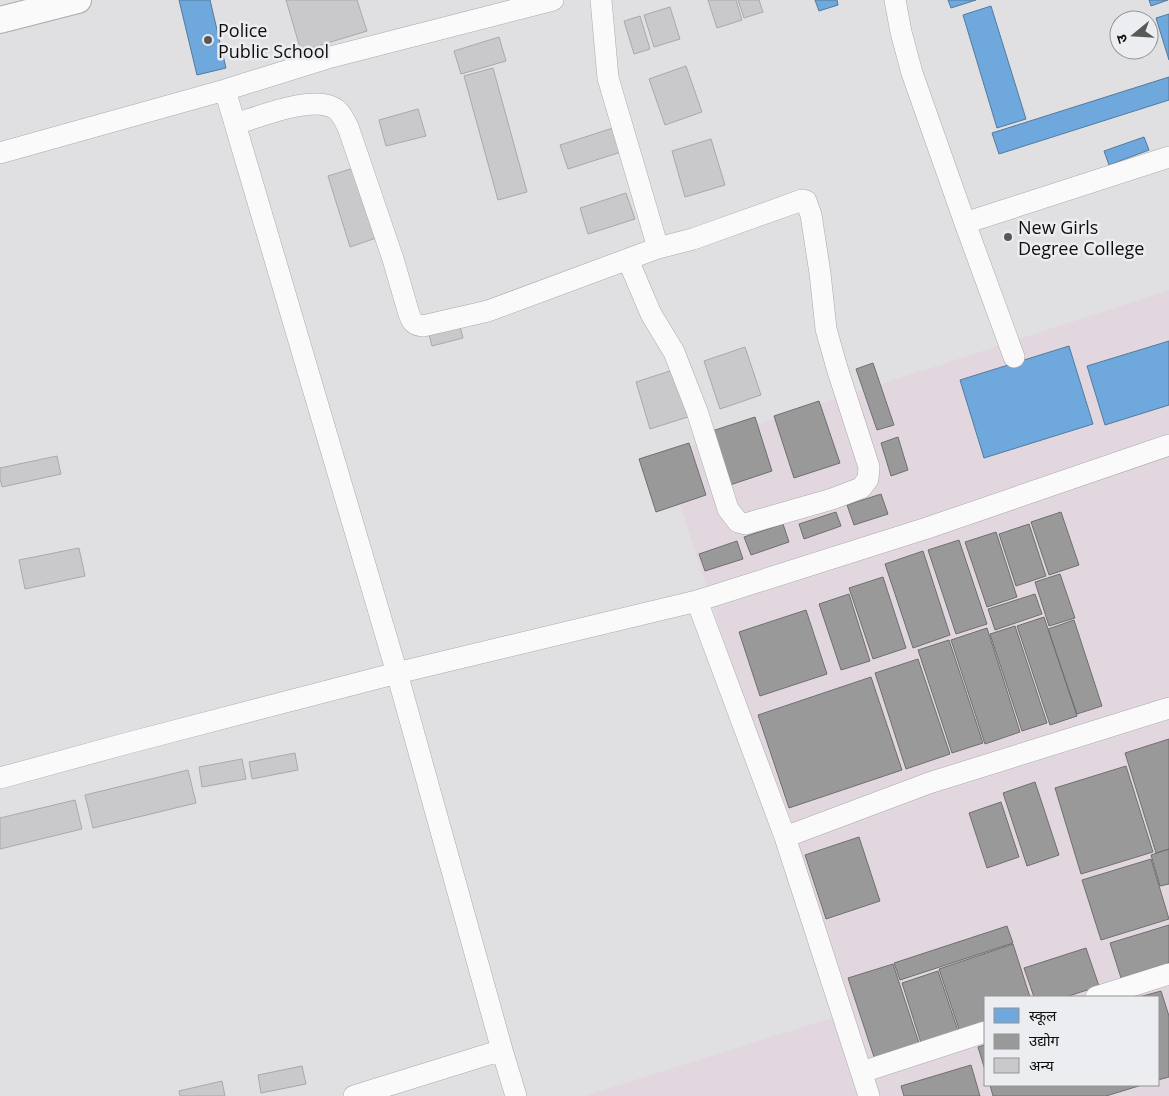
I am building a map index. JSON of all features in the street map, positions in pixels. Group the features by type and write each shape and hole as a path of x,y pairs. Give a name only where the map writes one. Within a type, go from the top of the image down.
{"main road":[{"path":"0,20 78,0"}],"street":[{"path":"0,152 224,90 332,57 554,0"},
{"path":"601,0 608,78 658,248"},
{"path":"895,0 912,73 1014,357"},
{"path":"224,90 397,673 516,1096"},
{"path":"235,124 294,106 325,104 338,111 348,127 393,259 409,314 412,322 418,326 488,311 658,248 693,239 802,200 806,201 811,215 826,329 836,368 869,467 868,479 861,488 832,499 745,524 738,522 728,509 697,411 674,352 651,314 628,260"},
{"path":"965,222 1169,157"},
{"path":"0,778 397,673 697,601 927,528 1169,445"},
{"path":"697,601 786,837 869,1096"},
{"path":"786,837 929,783 1169,708"},
{"path":"1099,996 1169,974"},
{"path":"862,1072 984,1032"},
{"path":"354,1096 502,1050"}],"shaded area":[{"path":"1169,290 1169,1096 584,1096 844,1014 664,455"}],"building: स्कूल":[{"path":"179,0 210,0 226,68 197,75"},
{"path":"815,0 837,0 838,5 819,11"},
{"path":"948,0 976,0 951,8"},
{"path":"1149,0 1168,0 1151,6"},
{"path":"991,6 1026,119 997,128 963,15"},
{"path":"1169,14 1169,60 1159,28 1159,17"},
{"path":"1169,77 1169,100 999,154 992,133"},
{"path":"1144,137 1149,150 1109,165 1104,151"},
{"path":"1169,341 1169,405 1105,425 1087,366"},
{"path":"1069,346 1093,424 984,458 960,380"}],"building: उद्योग":[{"path":"873,363 894,425 877,430 856,369"},
{"path":"819,401 840,463 794,478 774,416"},
{"path":"755,417 772,471 727,486 709,432"},
{"path":"898,437 908,470 891,476 881,443"},
{"path":"689,443 706,495 656,512 639,459"},
{"path":"881,494 888,514 854,525 847,505"},
{"path":"836,512 841,526 804,539 799,524"},
{"path":"1061,512 1079,565 1049,575 1031,522"},
{"path":"783,524 789,542 751,555 744,537"},
{"path":"1029,524 1046,576 1016,586 999,534"},
{"path":"996,532 1017,597 987,607 965,542"},
{"path":"959,540 987,624 956,634 928,550"},
{"path":"737,541 743,559 705,571 699,554"},
{"path":"923,551 950,635 913,648 885,564"},
{"path":"1060,574 1075,618 1049,626 1035,582"},
{"path":"883,577 906,648 873,659 849,588"},
{"path":"849,594 870,661 841,670 819,604"},
{"path":"1035,594 1042,614 995,630 988,609"},
{"path":"806,610 827,674 760,696 739,632"},
{"path":"1044,617 1077,716 1050,725 1017,626"},
{"path":"1074,620 1102,706 1077,714 1048,629"},
{"path":"1015,626 1047,723 1022,731 990,634"},
{"path":"987,628 1020,732 985,744 951,640"},
{"path":"949,640 983,743 952,753 918,650"},
{"path":"918,659 950,754 906,769 875,673"},
{"path":"871,677 902,770 789,808 758,715"},
{"path":"1169,739 1169,849 1156,853 1125,753"},
{"path":"1126,766 1153,852 1081,874 1055,788"},
{"path":"1035,782 1059,855 1027,866 1003,793"},
{"path":"1001,802 1019,857 987,868 969,813"},
{"path":"859,837 880,901 826,919 805,855"},
{"path":"1169,849 1169,884 1160,886 1151,855"},
{"path":"1151,859 1169,919 1101,940 1082,880"},
{"path":"1169,925 1169,963 1121,978 1110,943"},
{"path":"1007,926 1013,943 900,980 894,963"},
{"path":"1013,944 1030,996 984,996 984,1023 960,1032 939,969"},
{"path":"1086,948 1099,986 1069,996 1034,996 1024,968"},
{"path":"893,964 919,1043 874,1057 848,978"},
{"path":"938,971 958,1031 921,1043 902,983"},
{"path":"1161,991 1169,1016 1169,1077 1159,1080 1159,996 1143,996"},
{"path":"984,1045 984,1067 978,1047"},
{"path":"971,1065 980,1096 904,1096 901,1086"},
{"path":"990,1086 1139,1086 1106,1096 993,1096"}],"building: अन्य":[{"path":"286,0 357,0 367,31 301,51"},
{"path":"708,0 736,0 742,20 717,28"},
{"path":"738,0 759,0 763,12 744,18"},
{"path":"670,7 680,39 654,47 644,15"},
{"path":"640,16 650,49 634,54 624,21"},
{"path":"499,37 506,61 461,74 454,51"},
{"path":"686,66 702,112 665,125 649,79"},
{"path":"493,68 527,192 498,200 464,76"},
{"path":"418,109 426,136 386,146 379,120"},
{"path":"613,128 621,152 568,169 560,145"},
{"path":"711,139 725,185 685,197 672,151"},
{"path":"357,167 379,237 350,247 328,176"},
{"path":"626,193 635,219 588,234 580,208"},
{"path":"459,323 463,338 432,346 428,331"},
{"path":"745,347 761,395 720,409 704,361"},
{"path":"676,369 691,416 650,429 636,382"},
{"path":"57,456 61,474 2,487 0,468"},
{"path":"79,548 85,576 25,589 19,560"},
{"path":"295,753 298,770 252,779 249,762"},
{"path":"242,759 246,779 202,787 199,767"},
{"path":"188,770 196,803 93,828 85,795"},
{"path":"75,800 82,829 0,849 0,818"},
{"path":"302,1066 306,1084 261,1093 258,1075"},
{"path":"222,1081 225,1096 180,1096 179,1091"}],"place":[{"name":"Police Public School","path":"208,40"},
{"name":"New Girls Degree College","path":"1008,237"}]}
